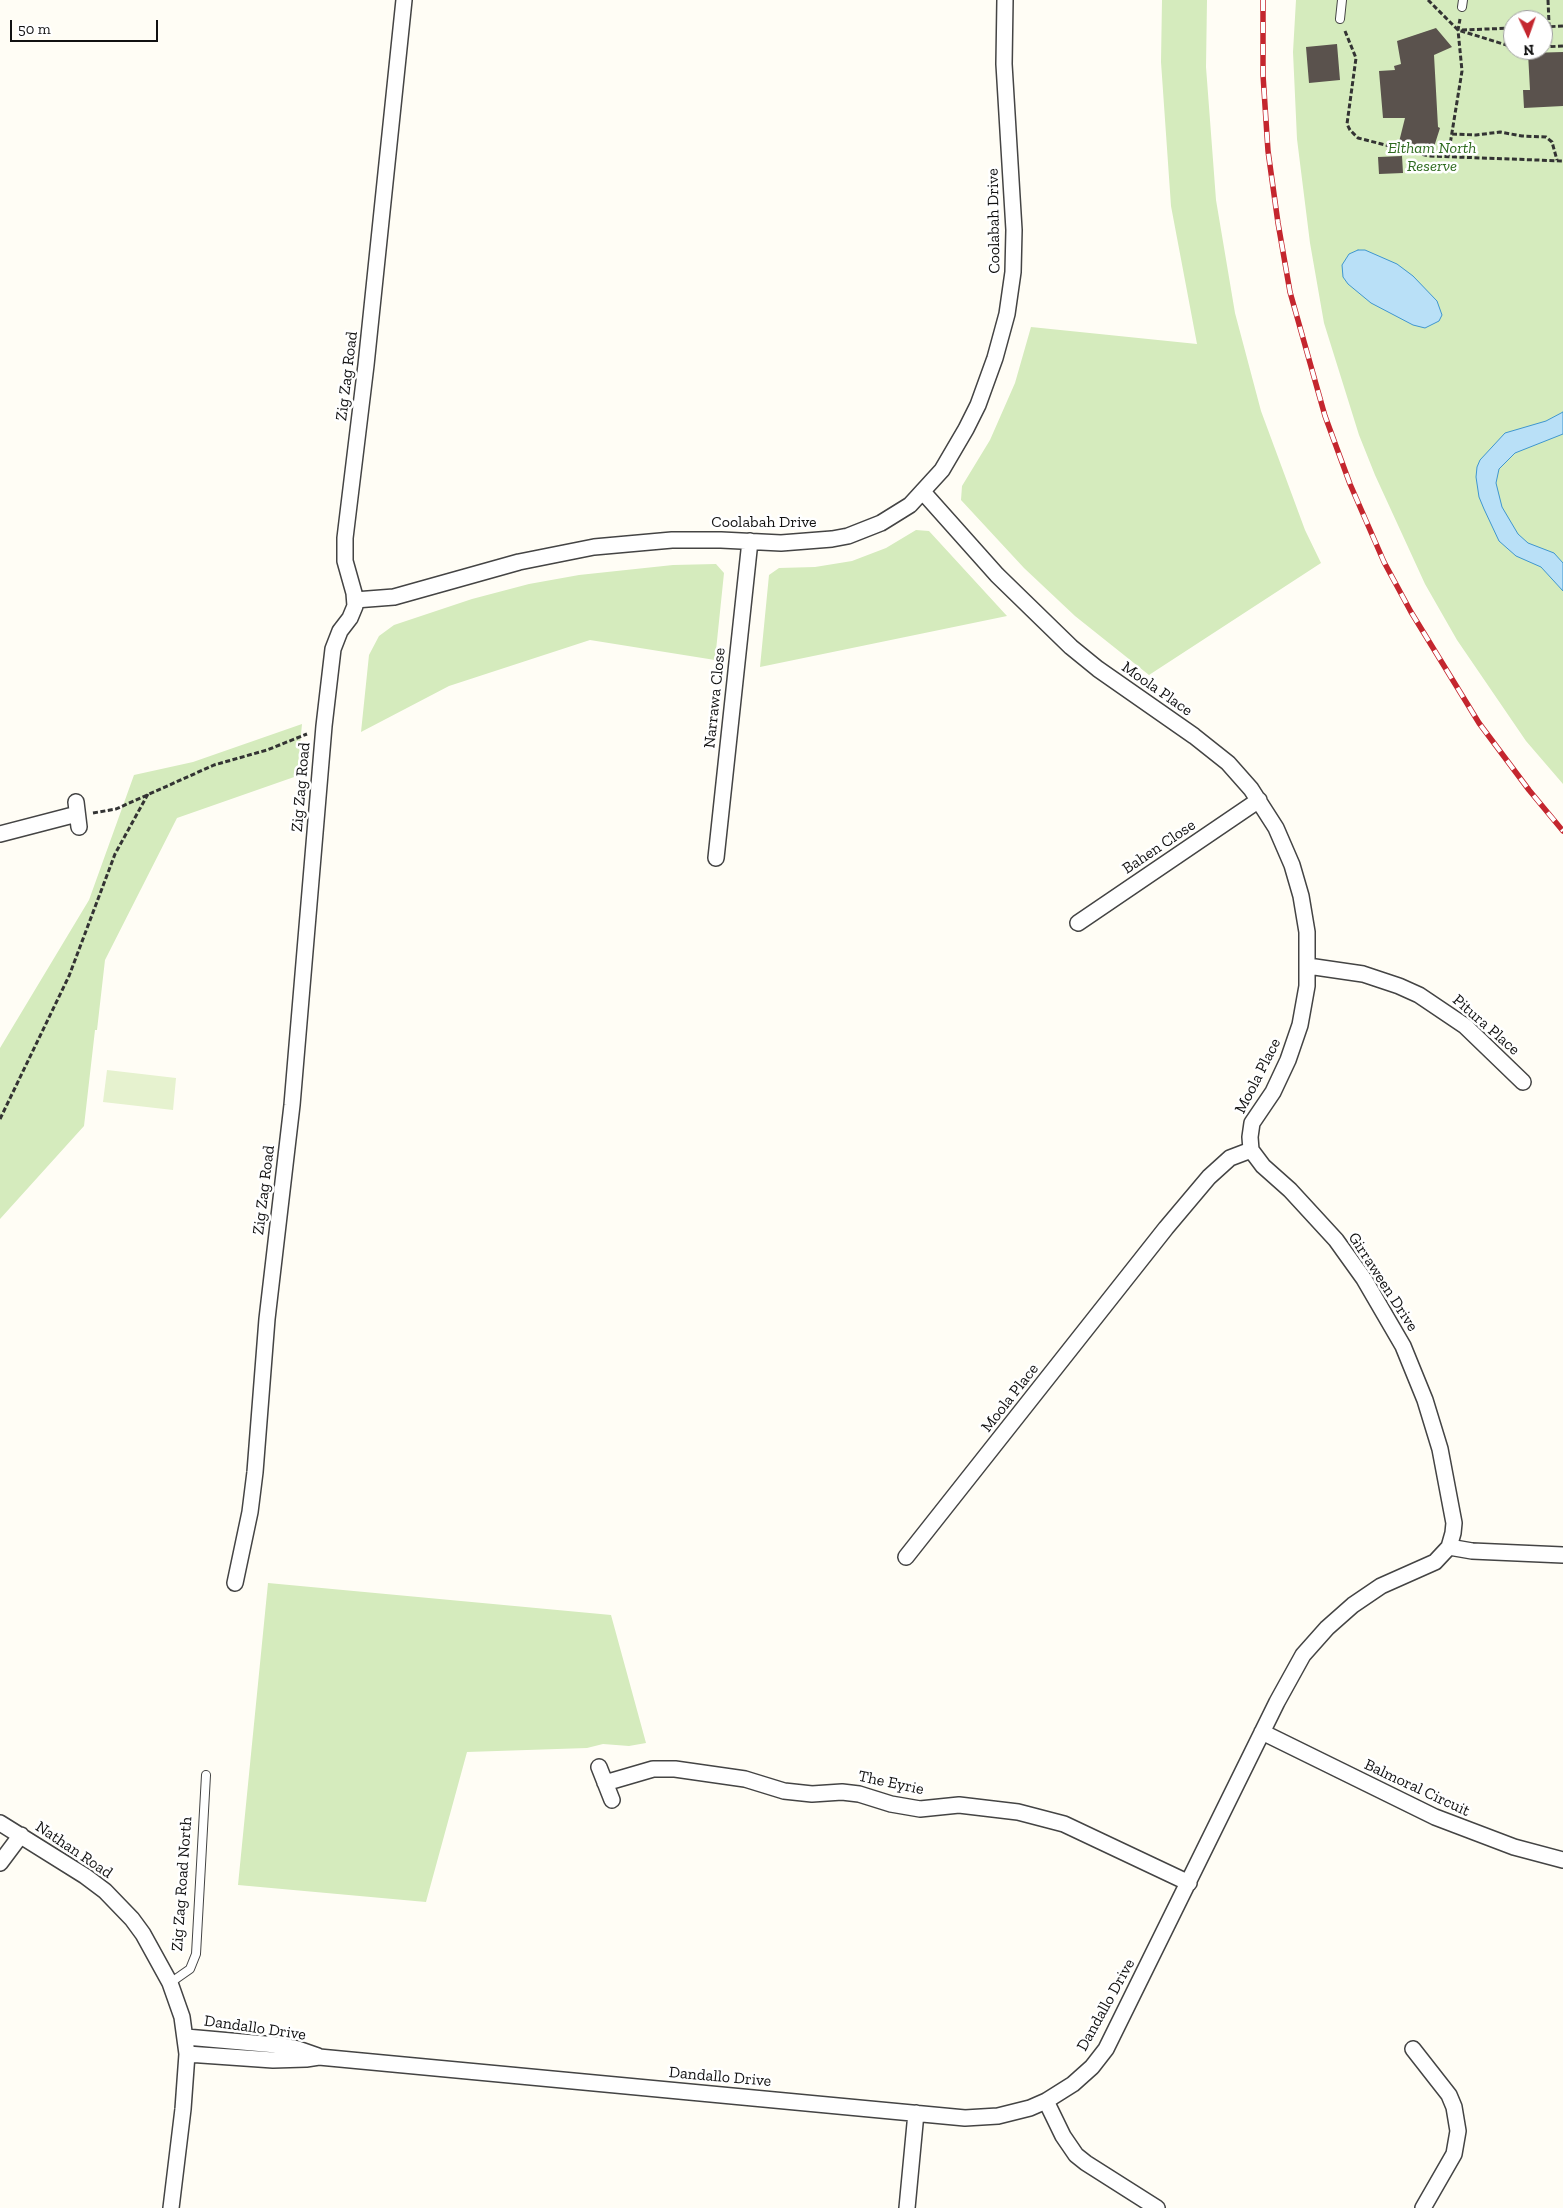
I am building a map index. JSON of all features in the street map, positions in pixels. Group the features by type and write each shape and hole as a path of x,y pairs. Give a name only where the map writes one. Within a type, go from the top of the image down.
{"street":[{"name":"Zig Zag Road","path":"235,1583 246,1533 255,1472 272,1273 297,1048 324,726 333,649 340,631 353,612 355,600 346,566 345,538 366,365 404,0"},
{"name":"Coolabah Drive","path":"355,600 394,597 489,570 579,549 672,540 798,542 848,536 881,524 896,515 923,492 952,454 978,405 995,358 1011,292 1014,222 1004,64 1005,0"},
{"name":"Moola Place","path":"906,1557 1166,1228 1209,1177 1224,1161 1251,1150 1252,1123 1281,1076 1300,1025 1307,986 1308,966 1307,932 1297,880 1285,847 1260,800 1240,776 1214,751 1098,669 1050,627 997,575 923,492"},
{"name":"Narrawa Close","path":"716,858 750,541"},
{"name":"Bahen Close","path":"1078,923 1260,800"},
{"path":"0,834 77,814"},
{"name":"Pitura Place","path":"1308,966 1363,974 1399,986 1418,995 1465,1026 1523,1082"},
{"name":"Girraween Drive","path":"1251,1150 1262,1166 1290,1190 1336,1240 1364,1279 1403,1346 1425,1400 1440,1449 1454,1523 1454,1533 1449,1547"},
{"path":"1449,1547 1472,1551 1563,1555"},
{"name":"Dandallo Drive","path":"187,2045 273,2060 319,2057 981,2118 1015,2113 1046,2101 1085,2075 1106,2049 1295,1668 1327,1628 1366,1595 1381,1586 1435,1562 1449,1547"},
{"name":"Balmoral Circuit","path":"1262,1732 1435,1817 1487,1838 1563,1860"},
{"path":"599,1766 612,1800"},
{"name":"The Eyrie","path":"606,1783 648,1770 675,1769 744,1778 784,1791 812,1794 842,1792 859,1794 891,1804 913,1808 929,1809 959,1805 1018,1812 1064,1824 1189,1883"},
{"name":"Nathan Road","path":"0,1823 106,1891 132,1919 170,1983 182,2017 187,2045"},
{"path":"0,1863 21,1836"},
{"path":"171,2208 183,2109 187,2045"},
{"path":"1413,2049 1449,2095 1454,2107 1458,2131 1454,2154 1423,2208"},
{"path":"1046,2101 1063,2136 1076,2155 1157,2208"},
{"path":"907,2208 916,2113"}],"lane":[{"path":"1340,19 1342,0"},
{"name":"Zig Zag Road North","path":"170,1983 190,1969 196,1954 206,1775"}],"path":[{"path":"1428,0 1458,30 1503,44"},
{"path":"1340,19 1356,58 1347,124 1355,136 1429,156 1563,160"},
{"path":"1458,30 1503,28"},
{"path":"1448,157 1462,71 1458,30"},
{"path":"1452,134 1476,135 1500,132 1522,136 1546,137 1552,142 1557,160"},
{"path":"77,814 116,809 214,765 267,750 324,726"},
{"path":"0,1119 70,976 115,854 148,794"}],"green space":[{"path":"1162,0 1207,0 1206,67 1216,200 1235,313 1261,411 1305,530 1321,563 1149,675 1075,616 1024,568 961,500 962,486 990,440 1015,383 1031,327 1197,344 1171,206 1161,62"},
{"name":"Eltham North Reserve","path":"1296,0 1563,0 1563,784 1526,741 1457,640 1425,584 1375,475 1359,435 1324,323 1310,243 1297,139 1293,52"},
{"path":"916,530 929,531 1007,616 760,667 769,575 779,568 815,567 852,561 886,548"},
{"path":"716,564 724,573 715,660 590,640 449,686 361,732 369,655 379,636 394,625 472,599 529,584 579,575 673,565"},
{"path":"302,724 297,776 177,818 105,960 84,1126 0,1219 0,1048 89,900 134,775 193,762"},
{"path":"107,1070 176,1078 173,1110 103,1102"},
{"path":"268,1583 611,1615 646,1743 629,1746 603,1744 587,1748 467,1752 426,1902 238,1885"}],"water":[{"path":"1358,250 1365,250 1397,264 1413,276 1437,301 1442,315 1439,321 1425,328 1413,325 1371,303 1348,284 1343,277 1342,265 1349,254"},
{"path":"1563,412 1563,434 1515,453 1499,469 1496,483 1502,507 1518,534 1528,543 1554,553 1563,563 1563,591 1541,567 1516,556 1499,541 1479,497 1476,477 1480,460 1505,433 1546,421"}],"building":[{"path":"1436,28 1452,47 1434,55 1438,127 1440,128 1433,150 1399,142 1405,118 1383,118 1379,71 1395,70 1394,66 1401,64 1397,41"},
{"path":"1337,44 1340,80 1309,83 1306,47"},
{"path":"1553,52 1563,52 1563,106 1524,108 1523,90 1530,90 1528,60 1553,60"},
{"path":"1402,156 1403,173 1379,174 1378,157"}],"railway":[{"path":"1263,0 1263,75 1268,151 1278,223 1290,292 1325,416 1350,484 1384,562 1411,612 1479,723 1529,790 1563,831"}]}
